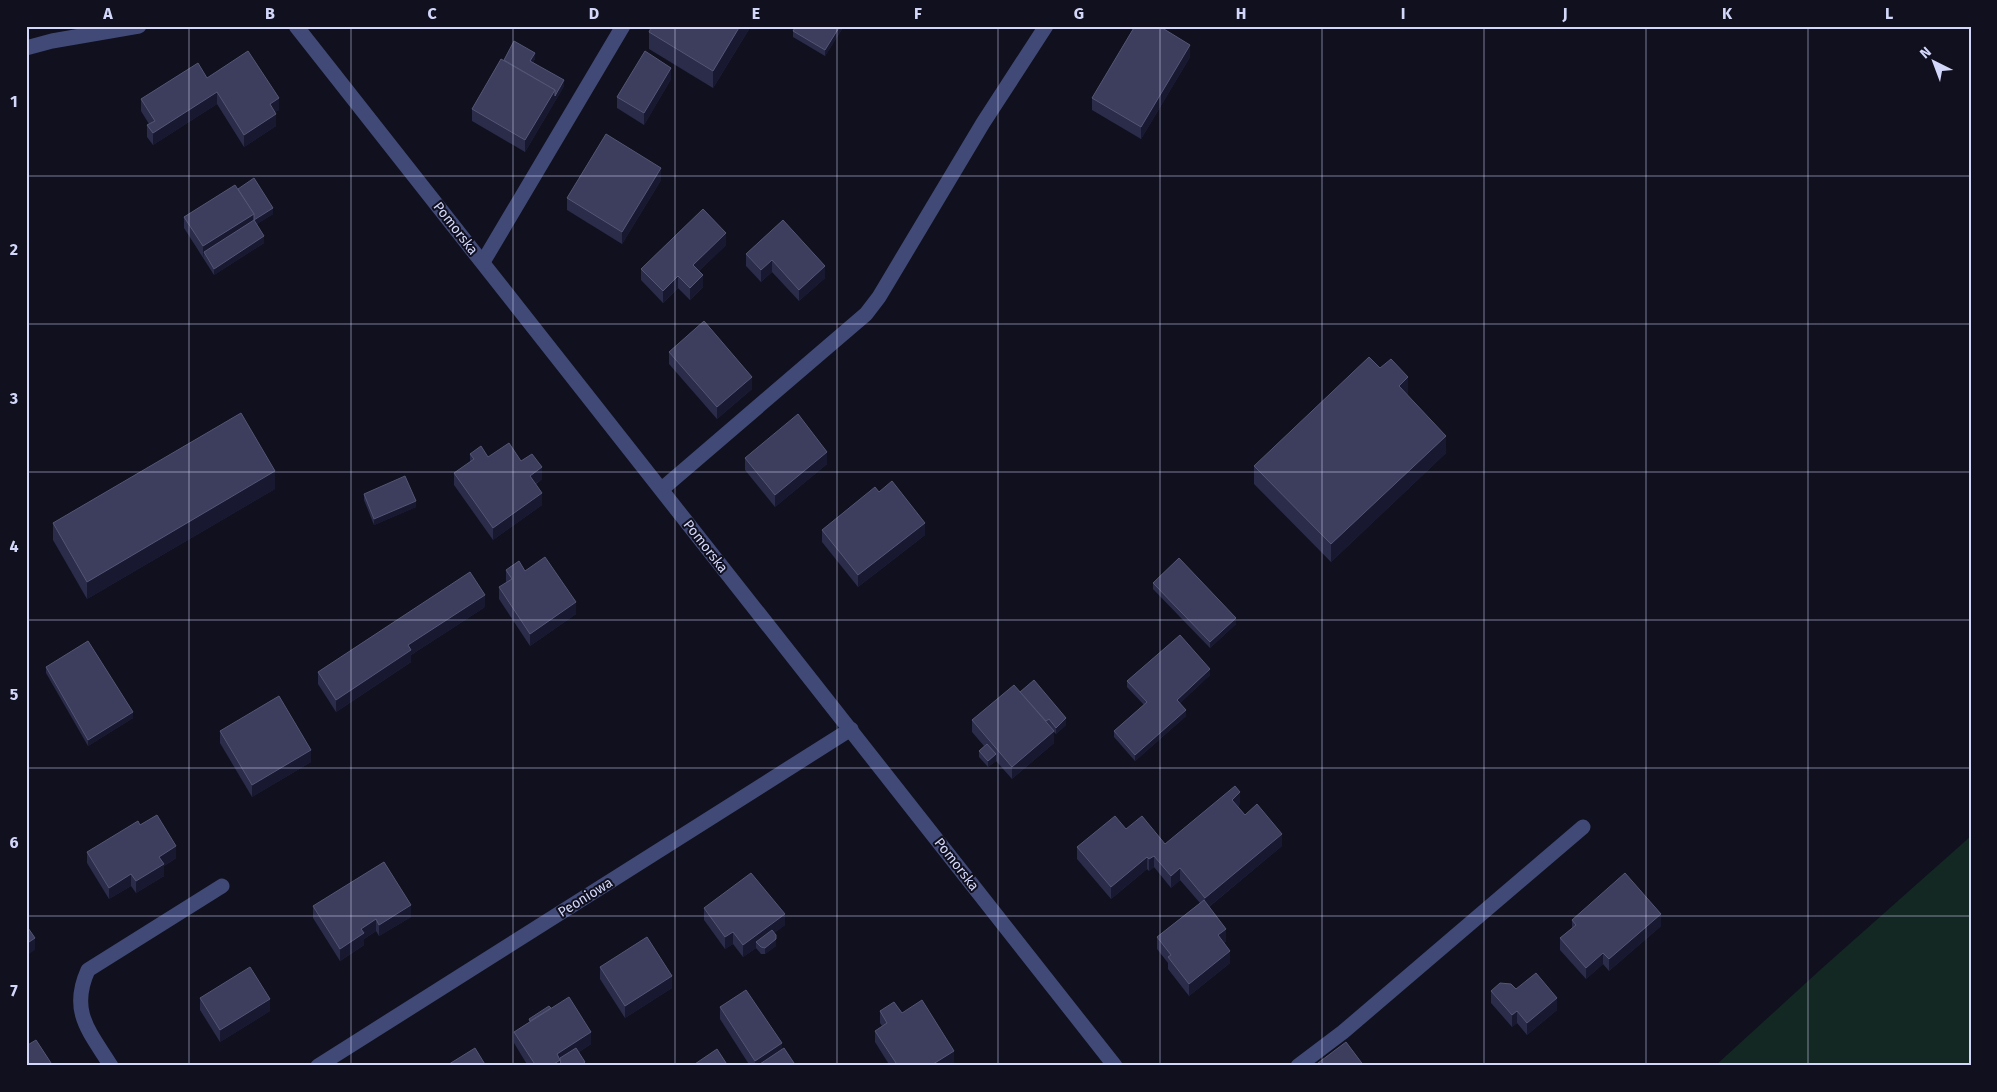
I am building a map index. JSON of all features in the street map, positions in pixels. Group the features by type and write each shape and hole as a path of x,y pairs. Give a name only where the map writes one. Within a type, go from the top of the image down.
{"street":[{"path":"26,48 52,41 139,26"},
{"name":"Pomorska","path":"296,26 1116,1066"},
{"path":"483,262 623,26"},
{"path":"662,489 866,314 879,297 983,123 1046,26"},
{"name":"Peoniowa","path":"318,1066 851,729"},
{"path":"1298,1066 1343,1032 1583,827"},
{"path":"111,1066 82,1019 82,984 88,970 222,886"}],"green space":[{"path":"1971,836 1971,1066 1715,1066 1819,971"}],"building":[{"path":"652,26 740,26 713,71 649,32"},
{"path":"796,26 840,26 825,50 793,31"},
{"path":"1135,26 1159,26 1190,45 1141,127 1092,98"},
{"path":"514,41 535,53 530,61 564,80 555,96 555,90 504,60"},
{"path":"248,51 279,98 270,104 276,114 244,135 217,92 153,133 147,125 155,121 141,99 198,63 207,78"},
{"path":"645,51 671,68 644,113 617,97"},
{"path":"501,59 555,90 525,140 472,109"},
{"path":"606,134 661,168 622,232 567,198"},
{"path":"254,178 273,208 254,220 254,214 238,189"},
{"path":"235,185 254,214 203,246 184,217"},
{"path":"703,209 726,233 693,265 703,275 690,288 678,276 663,291 641,269"},
{"path":"254,220 264,236 214,269 204,252"},
{"path":"783,220 825,266 799,290 772,260 761,270 746,254"},
{"path":"704,321 752,377 717,407 669,352"},
{"path":"1369,357 1380,368 1391,359 1408,377 1399,386 1446,436 1331,544 1254,466"},
{"path":"241,413 275,471 87,582 53,523"},
{"path":"798,414 827,452 775,495 745,458"},
{"path":"509,443 521,461 532,454 542,467 530,476 542,493 493,528 454,473 474,459 470,454 481,446 488,457"},
{"path":"405,476 416,501 374,519 364,494"},
{"path":"892,481 925,523 858,575 822,530 875,487 879,492"},
{"path":"545,557 576,602 530,634 499,587 512,579 506,570 519,561 525,571"},
{"path":"1179,558 1236,618 1210,642 1153,583"},
{"path":"470,572 485,595 408,645 411,650 336,700 318,672"},
{"path":"1180,635 1210,669 1177,700 1186,710 1135,755 1114,731 1147,702 1127,681"},
{"path":"88,641 133,712 88,740 46,667"},
{"path":"1034,680 1066,718 1056,728 1049,719 1046,721 1020,692"},
{"path":"1014,685 1054,731 1012,767 972,720"},
{"path":"279,696 311,750 252,785 220,731"},
{"path":"987,744 996,754 988,761 979,751"},
{"path":"1235,786 1240,792 1232,800 1245,815 1257,804 1282,834 1205,898 1180,868 1171,876 1154,856 1149,859 1147,857 1111,887 1077,847 1115,816 1126,829 1142,816 1165,844"},
{"path":"157,815 176,846 159,857 164,864 136,881 131,874 109,888 87,852 138,821 140,825"},
{"path":"384,862 411,905 379,925 376,919 361,929 364,933 340,949 313,906"},
{"path":"751,873 785,914 743,945 733,932 725,937 704,908"},
{"path":"1625,873 1661,914 1609,959 1603,953 1586,968 1560,938 1576,925 1572,920"},
{"path":"1204,900 1226,929 1218,935 1230,951 1189,984 1168,957 1171,955 1157,937"},
{"path":"26,925 35,938 26,944"},
{"path":"772,930 776,935 776,939 765,948 761,947 756,942"},
{"path":"647,937 672,976 625,1006 600,967"},
{"path":"250,967 270,999 220,1030 200,998"},
{"path":"1536,973 1557,998 1527,1023 1517,1011 1512,1015 1491,991 1500,983 1511,984 1516,989"},
{"path":"746,990 782,1043 755,1061 720,1007"},
{"path":"569,997 591,1032 557,1054 560,1060 551,1066 536,1066 514,1032"},
{"path":"922,1000 954,1051 930,1066 898,1066 875,1031 887,1023 880,1011 894,1002 902,1013"},
{"path":"549,1006 551,1008 530,1021 529,1019"},
{"path":"36,1040 53,1066 26,1066 26,1046"},
{"path":"1346,1042 1364,1066 1314,1066"},
{"path":"475,1048 486,1066 446,1066"},
{"path":"576,1048 585,1062 580,1066 561,1066 560,1058"},
{"path":"784,1048 796,1066 757,1066"},
{"path":"717,1049 728,1066 692,1066"}]}
